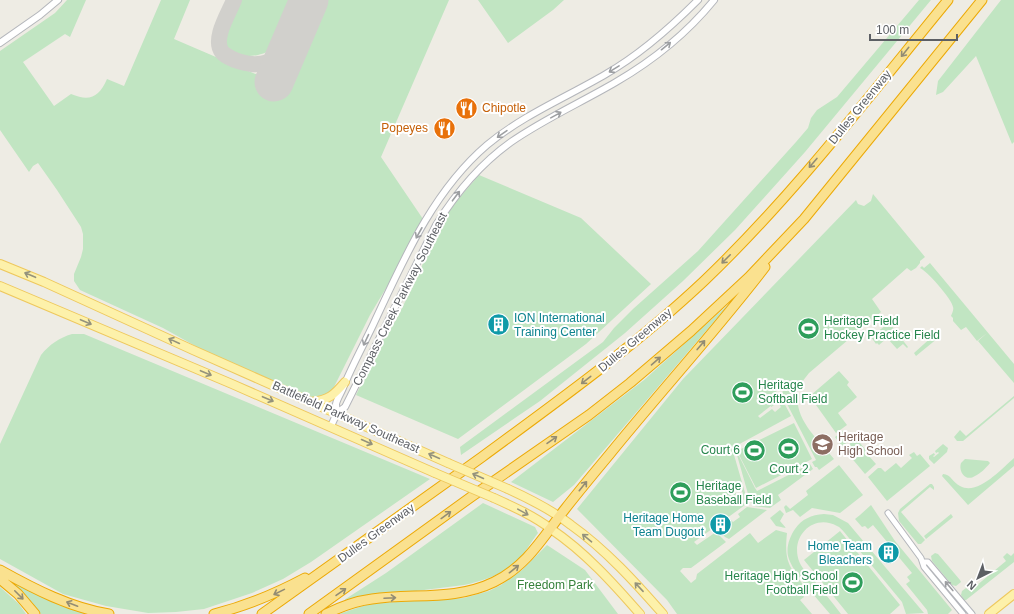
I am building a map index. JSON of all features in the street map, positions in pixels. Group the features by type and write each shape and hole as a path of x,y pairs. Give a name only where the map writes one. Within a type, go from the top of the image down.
{"highway":[{"name":"Dulles Greenway","path":"262,614 338,561 571,392 612,360 694,289 741,243 809,168 948,0"},
{"path":"309,614 476,493 589,415 691,331 730,295 793,230 823,196 982,0"},
{"path":"326,614 353,603 372,599 469,592 506,576 516,568 528,557 559,516 648,406 746,292 793,230"},
{"path":"214,614 250,604 275,594 338,561"},
{"path":"0,570 24,584 49,595 92,611 109,614"},
{"path":"0,580 18,594 35,614"}],"main road":[{"name":"Battlefield Parkway Southeast","path":"0,264 51,285 528,498 559,516 583,534 614,561 663,614"},
{"name":"Battlefield Parkway Southeast","path":"0,286 331,426 516,509 550,528 566,540 597,567 640,614"},
{"path":"311,402 328,399 335,395 345,382"},
{"path":"989,614 1014,594"}],"street":[{"path":"0,43 40,15 58,0"},
{"name":"Compass Creek Parkway Southeast","path":"337,413 336,405 345,382 409,252 439,198 460,171 487,145 500,135 545,107 608,73 639,52 662,35 698,0"},
{"name":"Compass Creek Parkway Southeast","path":"331,426 337,413 345,407 436,225 453,199 472,176 488,160 512,141 640,67 682,33 714,0"},
{"path":"888,514 923,562 924,567 963,614"},
{"path":"923,562 928,562 972,614"}],"green space":[{"path":"67,0 86,0 70,37 65,34 23,62 54,106 71,94 89,98 97,94 107,79 124,86 161,0 190,0 174,39 286,87 324,0 449,0 381,157 423,219 395,273 370,315 332,391 328,394 315,398 295,391 199,348 163,328 80,290 74,281 74,274 83,249 83,234 81,227 38,163 33,166 29,172 0,130 0,51 55,13"},
{"path":"239,0 295,0 277,43 263,54 255,56 238,55 231,52 226,47 223,36"},
{"path":"478,0 564,0 553,10 508,43"},
{"path":"919,0 931,0 805,152 735,230 683,281 625,333 540,401 461,455 460,447 603,342 614,328 633,309 698,251 808,128 811,118 817,110 837,97"},
{"path":"1001,0 1014,0 1014,142 1012,144 976,56 943,92 936,95 938,81"},
{"path":"479,175 581,218 651,284 586,344 458,439 356,395 381,343 396,320 418,276 434,235 453,205"},
{"path":"873,194 925,257 920,261 916,268 911,271 907,268 872,299 881,312 809,373 799,388 784,398 781,394 783,391 778,385 774,388 782,400 771,407 779,400 778,396 777,401 758,416 760,418 772,409 775,412 781,407 779,404 783,401 791,416 732,448 748,503 746,503 740,495 743,493 738,486 733,490 745,505 694,542 697,545 716,532 726,542 691,568 683,568 680,571 691,583 696,579 697,574 750,533 758,543 776,530 787,533 787,558 792,569 807,589 802,593 804,597 800,600 812,614 677,614 667,600 577,509 683,379 856,200 858,204 864,206 871,201"},
{"path":"930,263 1014,364 1014,383 978,341 987,333 977,341 966,327 961,330 953,321 951,316 953,310 952,303 933,279 920,268 922,266 924,268"},
{"path":"730,303 574,485 553,502 511,482 644,380"},
{"path":"886,325 891,325 908,347 907,348 903,344 897,349 887,338 879,345 877,343 876,344 871,337"},
{"path":"72,334 84,334 430,479 311,562 283,579 252,593 204,609 148,613 106,606 63,594 0,559 0,444 41,355 55,342"},
{"path":"934,335 938,338 916,356 914,353"},
{"path":"839,371 849,382 847,385 857,397 838,413 847,425 836,433 811,398 811,395"},
{"path":"798,391 797,401 803,420 814,436 834,459 819,470 812,462 816,460 785,400"},
{"path":"1014,396 1014,398 963,441 957,441 954,437 960,430 966,436"},
{"path":"794,423 812,459 756,488 737,451"},
{"path":"844,430 852,439 842,446 835,437"},
{"path":"856,438 876,464 865,474 844,449"},
{"path":"943,444 948,448 947,452 934,464 929,459 929,456 934,453 934,457 939,453 936,453 935,451"},
{"path":"735,448 757,491 810,464 813,469 778,495 781,500 770,508 753,506 750,501"},
{"path":"914,452 917,456 920,454 930,466 887,501 868,477 878,468 881,468 885,472 896,463 901,468 912,458 909,455"},
{"path":"1014,458 1014,466 968,505 942,476 943,474 948,475 960,486 967,488 974,487 989,480"},
{"path":"965,459 988,461 990,463 979,474 969,478 962,473 960,466"},
{"path":"839,465 863,495 840,513 812,508 800,517 793,510 786,513 784,507 786,505 790,509 808,495 806,491"},
{"path":"930,484 934,487 934,490 930,487 901,512 925,540 921,544 918,544 899,521 898,513 900,509"},
{"path":"483,503 535,527 538,533 521,556 510,567 491,577 464,585 344,600 386,573"},
{"path":"871,505 895,541 952,610 948,614 928,614 927,610 906,584 910,581 907,577 912,573 897,555 898,553 873,525 868,529 865,526 862,527 855,519"},
{"path":"747,507 767,510 729,539 717,529 730,519 733,522 740,517 738,514"},
{"path":"780,510 784,514 780,521 786,528 776,526 770,518"},
{"path":"824,514 833,515 848,523 924,613 906,614 902,602 842,529 838,526 820,522 806,529 798,543 797,552 799,561 803,568 841,614 830,614 806,586 795,570 788,556 788,545 790,538 798,526 807,518"},
{"path":"951,514 953,517 926,539 924,536"},
{"name":"Heritage High School Football Field","path":"840,531 900,605 890,614 848,614 804,560"},
{"name":"Freedom Park","path":"547,545 585,570 618,614 339,614 366,605 379,603 464,598 489,591 501,585 522,570"},
{"path":"935,553 938,554 960,580 961,582 956,586 952,585 932,561 931,556"},
{"path":"1007,553 1011,556 1014,553 1014,562 966,600 964,600 961,595 962,591 966,588 970,591 1006,561 1003,557"},
{"path":"12,582 41,595 90,614 41,614"},
{"path":"0,587 19,604 26,614 0,614"}],"taxiway":[{"path":"234,0 222,26 219,47 226,56 235,60 255,64 268,62"}],"runway":[{"path":"274,82 309,0"}],"place":[{"name":"Chipotle","path":"467,108"},
{"name":"Popeyes","path":"444,128"},
{"name":"ION International Training Center","path":"498,325"},
{"name":"Heritage Field Hockey Practice Field","path":"809,328"},
{"name":"Heritage Softball Field","path":"742,392"},
{"name":"Heritage High School","path":"822,444"},
{"name":"Court 2","path":"789,448"},
{"name":"Court 6","path":"755,450"},
{"name":"Heritage Baseball Field","path":"681,493"},
{"name":"Heritage Home Team Dugout","path":"720,525"},
{"name":"Home Team Bleachers","path":"888,553"},
{"name":"Heritage High School Football Field","path":"853,583"}]}
